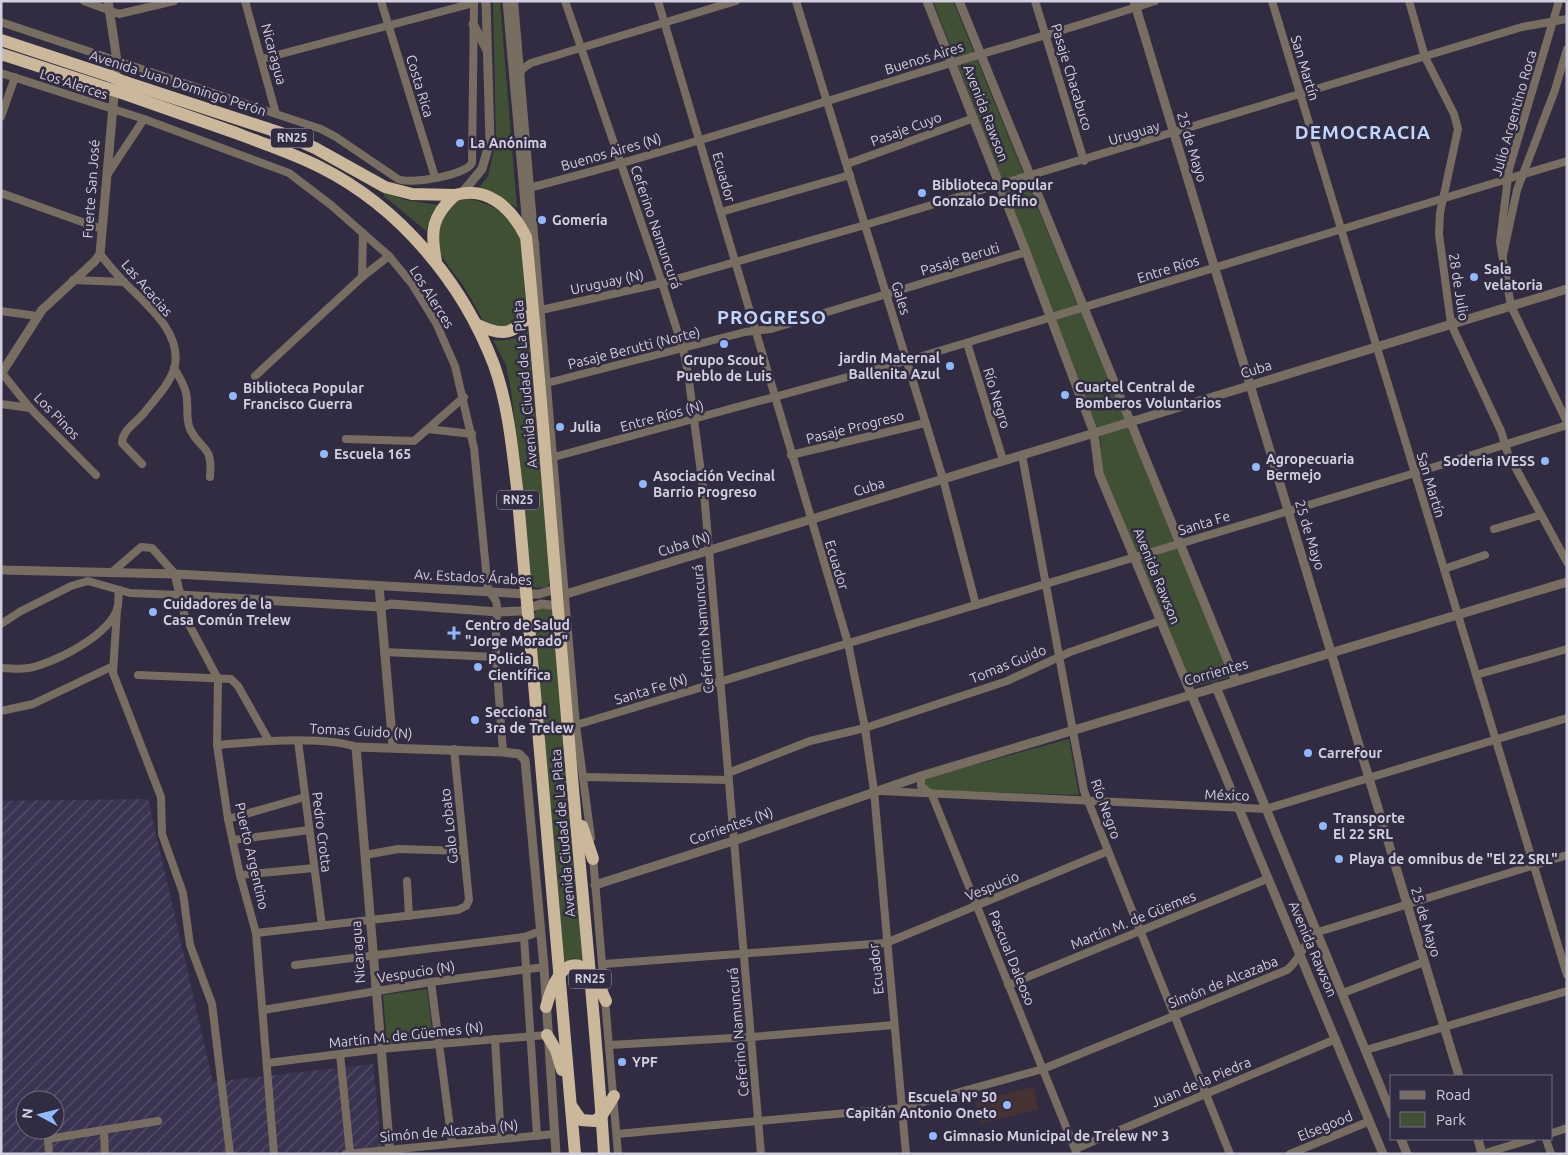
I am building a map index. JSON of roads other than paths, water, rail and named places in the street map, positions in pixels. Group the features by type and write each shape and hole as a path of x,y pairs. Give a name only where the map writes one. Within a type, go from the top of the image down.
{"highway":[{"name":"Avenida Juan Domingo Perón","path":"1,40 108,82"},
{"name":"Avenida Juan Domingo Perón","path":"1,54 108,82 280,133 315,148 392,189 412,194 458,194 497,200 518,221 530,241"},
{"name":"Avenida Juan Domingo Perón","path":"124,87 321,167 352,186 383,209 436,261"},
{"path":"436,261 432,242 432,228 442,206 458,194"},
{"name":"Avenida Ciudad de La Plata","path":"530,241 537,311 546,446 561,591 557,606 590,972 604,1154"},
{"name":"Avenida Ciudad de La Plata","path":"436,261 476,324 494,366 507,412 517,488 516,542 523,593 525,653 534,682 576,1154"},
{"path":"476,324 492,332 509,332 518,328 537,311"},
{"path":"550,421 546,446 554,457"},
{"path":"574,804 593,859"},
{"path":"546,1007 553,983 566,967 574,965 581,966 590,972 598,982 606,1001"},
{"path":"547,1035 559,1057 570,1102 575,1114 581,1120 595,1121 602,1115 614,1096"}],"street":[{"path":"84,1 110,11 126,14 174,1"},
{"name":"Fuerte San José","path":"2,373 38,316 100,254 117,61 108,1"},
{"name":"Nicaragua","path":"245,1 276,114"},
{"name":"Costa Rica","path":"381,1 435,177"},
{"path":"458,194 482,169 490,141 486,1"},
{"name":"Avenida Ciudad de La Plata","path":"507,1 526,215 530,241"},
{"name":"Avenida Ciudad de La Plata","path":"514,1 529,188 530,241"},
{"name":"Ceferino Namuncurá","path":"565,1 683,349 695,420 709,551 761,1154"},
{"name":"Ecuador","path":"658,1 757,331 810,520 848,643 865,728 874,791 906,1154"},
{"path":"515,96 521,70 531,63 736,1"},
{"name":"Gales","path":"796,1 866,225 942,479 976,605"},
{"name":"Avenida Rawson","path":"927,1 1026,252 1094,433 1099,472 1383,1154"},
{"name":"Avenida Rawson","path":"959,1 1032,176 1236,681"},
{"name":"Pasaje Chacabuco","path":"1035,1 1084,161"},
{"name":"Buenos Aires","path":"700,139 980,54 1046,36 1135,4 1155,1"},
{"name":"San Martín","path":"1272,1 1567,975"},
{"name":"28 de Julio","path":"1409,1 1426,57 1454,114 1458,129 1442,199 1439,234 1451,324 1501,431 1508,454 1567,562"},
{"name":"Julio Argentino Roca","path":"1559,1 1507,179 1500,242 1511,306 1567,423"},
{"path":"262,59 474,2 474,24 488,52"},
{"name":"25 de Mayo","path":"1135,4 1459,1075"},
{"name":"Uruguay","path":"736,262 1084,161 1522,27 1567,19"},
{"name":"Avenida Juan Domingo Perón","path":"1,22 321,130 336,137 404,182 435,177 465,170 470,167 473,156 474,24"},
{"name":"Julio Argentino Roca","path":"1502,262 1522,175 1555,90 1567,49"},
{"name":"Los Alerces","path":"1,72 144,120 289,173 389,256 412,284 436,323 455,366 472,434 488,590 496,601 498,612 496,622 496,657 503,752"},
{"path":"1,117 15,77"},
{"name":"Pasaje Cuyo","path":"847,164 974,118"},
{"path":"106,176 144,120"},
{"name":"Buenos Aires (N)","path":"529,188 700,139"},
{"name":"Entre Ríos","path":"775,398 1084,308 1567,161"},
{"path":"721,212 850,175"},
{"path":"1,193 102,229"},
{"path":"362,277 363,233"},
{"name":"Pasaje Beruti","path":"757,331 803,320 1026,252"},
{"name":"Las Acacias","path":"100,254 149,307 171,336 175,351 174,368"},
{"path":"255,376 362,277 389,256"},
{"name":"Uruguay (N)","path":"537,311 662,283 736,262"},
{"path":"73,280 124,282"},
{"name":"Cuba","path":"810,520 1567,289"},
{"path":"1,311 38,316"},
{"name":"Avenida Ciudad de La Plata","path":"537,311 547,383 554,457 561,591 576,725 584,777 604,964 618,1154"},
{"name":"Pasaje Berutti (Norte)","path":"547,383 757,331"},
{"name":"Río Negro","path":"966,343 1003,460"},
{"path":"142,464 122,443 122,439 124,434 168,382 174,368"},
{"path":"174,368 182,382 187,399 187,419 190,429 208,450 212,461 210,477"},
{"name":"Los Pinos","path":"2,373 30,408 96,475"},
{"path":"346,439 414,441 464,397"},
{"name":"Entre Ríos (N)","path":"554,457 775,398"},
{"path":"1,404 30,408"},
{"name":"Pasaje Progreso","path":"792,455 925,422"},
{"name":"Santa Fe","path":"848,643 1415,473 1505,445 1567,423"},
{"path":"428,429 472,434"},
{"name":"Río Negro","path":"1022,455 1084,791 1230,1154"},
{"path":"1494,529 1541,514"},
{"name":"Cuba (N)","path":"561,591 709,551 810,520"},
{"path":"111,573 141,547 152,548 175,574"},
{"path":"1444,569 1485,555"},
{"name":"Av. Estados Árabes","path":"1,570 175,574 539,594 561,591"},
{"name":"Puerto Argentino","path":"175,574 185,617 218,679 217,745 228,819 240,875 256,933 274,1154"},
{"name":"Av. Estados Árabes","path":"1,624 21,611 88,581 101,583 119,590 380,607 391,604 498,612 524,609 541,604 557,606"},
{"name":"Corrientes","path":"874,791 1073,729 1567,582"},
{"path":"379,586 393,747"},
{"path":"119,590 113,666 115,681 161,797 162,834 183,893 190,945 212,1004 230,1154"},
{"path":"1,668 16,669 40,665 76,649 107,624 117,610"},
{"name":"Tomas Guido","path":"865,728 1007,681 1060,657 1160,620"},
{"name":"Santa Fe (N)","path":"576,725 848,643"},
{"path":"1476,675 1567,649"},
{"path":"384,652 496,657"},
{"path":"1,711 33,704 113,666"},
{"path":"138,675 231,679 238,686 270,742"},
{"name":"Avenida Rawson","path":"1216,687 1390,1110"},
{"name":"México","path":"874,791 1266,809 1567,718"},
{"path":"584,777 729,777 810,741 865,728"},
{"name":"Tomas Guido (N)","path":"217,745 298,741 346,744 356,747 503,752"},
{"name":"Pedro Crotta","path":"298,741 322,926"},
{"name":"Nicaragua","path":"356,747 375,991 390,1151"},
{"name":"Galo Lobato","path":"409,916 458,910 466,906 469,900 454,750"},
{"path":"503,752 519,754 525,760 544,967 556,1154"},
{"name":"Pascual Daleoso","path":"921,776 921,786 932,795 1076,1151"},
{"name":"Corrientes (N)","path":"596,885 733,841 874,791"},
{"path":"228,819 305,797"},
{"path":"233,840 309,830"},
{"path":"365,855 398,849 464,851"},
{"name":"Vespucio","path":"886,943 1108,852"},
{"path":"1318,932 1567,855"},
{"path":"240,875 314,868"},
{"name":"Martín M. de Güemes","path":"1008,985 1268,879"},
{"path":"256,933 409,916 407,881"},
{"path":"295,966 372,954 524,937 541,931"},
{"name":"Simón de Alcazaba","path":"902,1108 1043,1069 1287,970 1295,964 1308,938 1318,932"},
{"path":"524,937 532,1036 537,1136"},
{"path":"604,964 886,943"},
{"path":"1342,993 1424,962"},
{"name":"Vespucio (N)","path":"263,1010 431,982 544,967"},
{"path":"431,982 452,1143"},
{"path":"1366,1050 1567,991"},
{"path":"610,1045 751,1037 894,1025"},
{"name":"Martín M. de Güemes (N)","path":"267,1063 380,1049 547,1035"},
{"path":"495,1039 501,1139"},
{"name":"Juan de la Piedra","path":"1076,1151 1336,1039"},
{"path":"340,1054 350,1153"},
{"path":"617,1134 902,1108"},
{"path":"49,1154 48,1140 104,1132 158,1121"},
{"name":"Elsegood","path":"1290,1154 1370,1121"},
{"path":"1553,1133 1567,1128"},
{"path":"104,1132 105,1154"},
{"name":"Simón de Alcazaba (N)","path":"346,1154 554,1134"},
{"path":"1401,1140 1407,1154"},
{"path":"1478,1140 1482,1154 1529,1140"},
{"path":"1546,1140 1551,1154"}],"place":[{"name":"La Anónima","path":"460,143"},
{"name":"Biblioteca Popular Gonzalo Delfino","path":"922,193"},
{"name":"Gomería","path":"542,220"},
{"name":"Sala velatoria","path":"1474,277"},
{"name":"Grupo Scout Pueblo de Luis","path":"724,344"},
{"name":"jardin Maternal Ballenita Azul","path":"950,366"},
{"name":"Cuartel Central de Bomberos Voluntarios","path":"1065,395"},
{"name":"Biblioteca Popular Francisco Guerra","path":"233,396"},
{"name":"Julia","path":"560,427"},
{"name":"Escuela 165","path":"324,454"},
{"name":"Soderia IVESS","path":"1545,461"},
{"name":"Agropecuaria Bermejo","path":"1256,467"},
{"name":"Asociación Vecinal Barrio Progreso","path":"643,484"},
{"name":"Cuidadores de la Casa Común Trelew","path":"153,612"},
{"name":"Centro de Salud \"Jorge Morado\"","path":"454,633"},
{"name":"Policía Científica","path":"478,667"},
{"name":"Seccional 3ra de Trelew","path":"475,720"},
{"name":"Carrefour","path":"1308,753"},
{"name":"Transporte El 22 SRL","path":"1323,826"},
{"name":"Playa de omnibus de \"El 22 SRL\"","path":"1339,859"},
{"name":"YPF","path":"622,1062"},
{"name":"Escuela Nº 50 Capitán Antonio Oneto","path":"1007,1105"},
{"name":"Gimnasio Municipal de Trelew Nº 3","path":"933,1136"}],"district":[{"name":"DEMOCRACIA","path":"1363,132"},
{"name":"PROGRESO","path":"772,317"}]}
